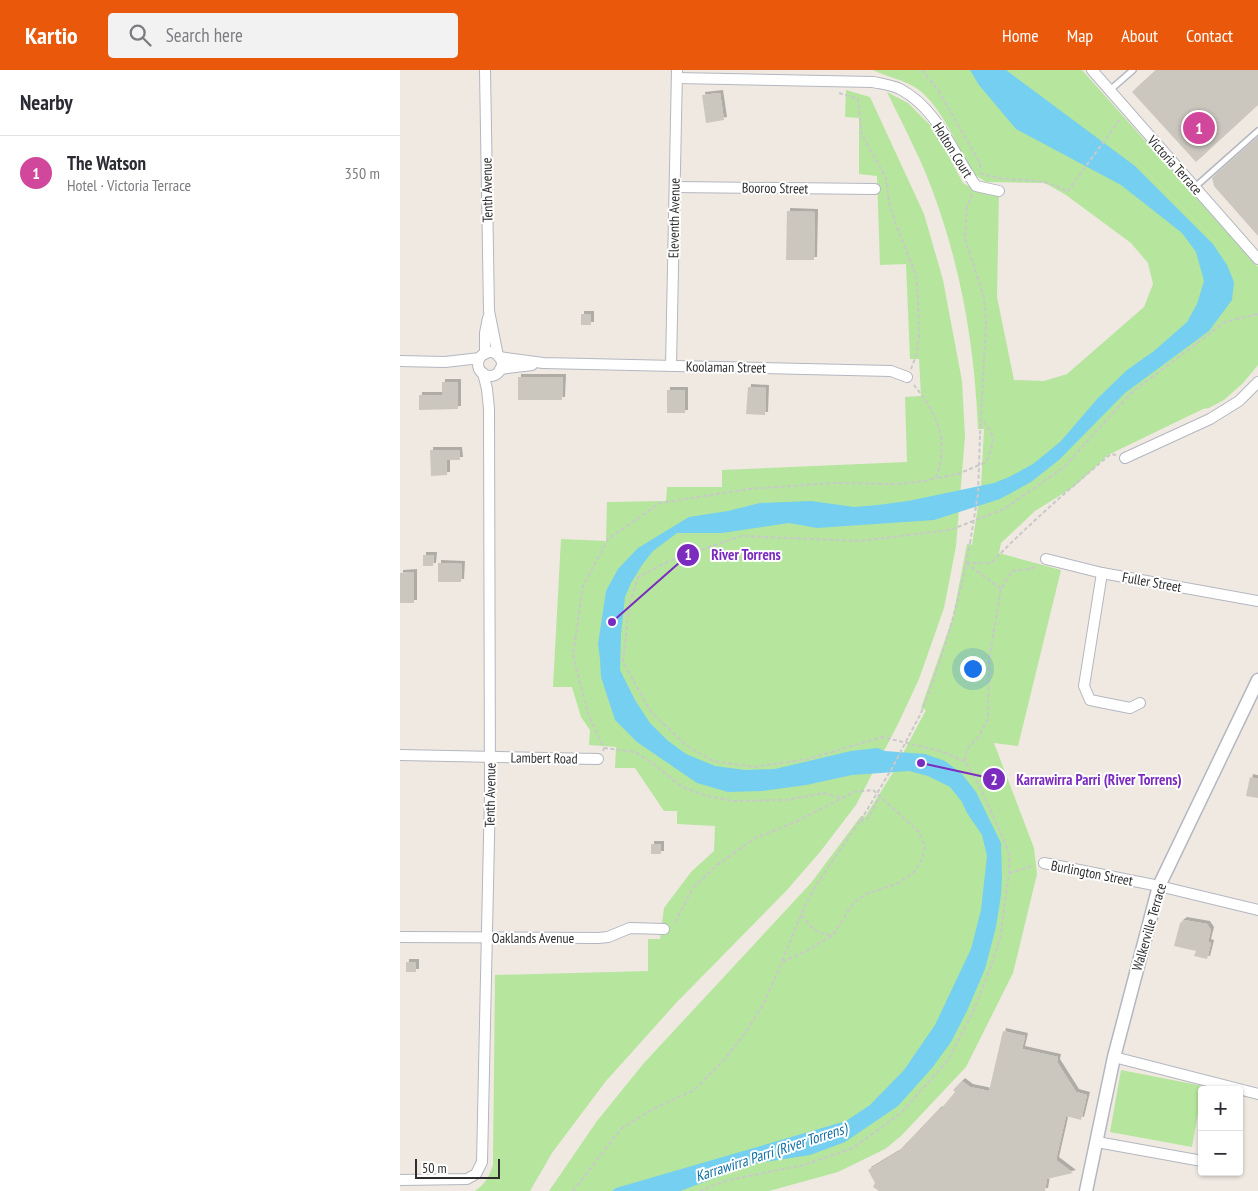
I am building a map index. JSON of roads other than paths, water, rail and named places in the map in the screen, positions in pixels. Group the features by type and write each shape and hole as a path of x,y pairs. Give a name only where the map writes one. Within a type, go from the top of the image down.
{"street":[{"name":"Tenth Avenue","path":"400,1180 463,1180 472,1177 478,1172 482,1162 490,757 489,409 482,363 489,311 485,70"},
{"name":"Victoria Terrace","path":"1092,70 1258,259"},
{"name":"Holton Court","path":"677,74 873,82 898,88 911,96 931,114 976,186 999,191"},
{"name":"Eleventh Avenue","path":"671,366 677,74"},
{"name":"Booroo Street","path":"675,187 875,189"},
{"name":"Tenth Avenue","path":"489,311 501,363 489,409"},
{"name":"Koolaman Street","path":"543,363 498,371 490,376 482,363 492,353 499,357 543,363 891,371 907,377"},
{"path":"400,361 482,363"},
{"path":"1125,458 1210,419 1239,401 1258,382"},
{"name":"Fuller Street","path":"1046,559 1102,573 1258,601"},
{"path":"1102,573 1084,686 1090,700 1130,708 1140,703"},
{"name":"Walkerville Terrace","path":"1086,1191 1114,1057 1159,886 1258,680"},
{"name":"Lambert Road","path":"400,755 598,759"},
{"name":"Burlington Street","path":"1044,863 1159,886 1258,910"},
{"name":"Oaklands Avenue","path":"400,937 598,938 608,937 630,928 664,929"},
{"path":"1114,1057 1258,1094"},
{"path":"1097,1142 1198,1161"}],"lane":[{"path":"1110,90 1133,70"},
{"path":"1195,187 1258,131"}],"water":[{"path":"970,70 1006,70 1135,166 1213,244 1227,265 1234,282 1232,300 1209,331 1125,393 1059,460 1031,482 1000,499 934,520 817,528 789,523 722,533 677,533 653,551 642,565 625,597 620,670 635,700 650,723 667,740 686,754 715,766 745,770 775,769 851,751 877,748 885,751 925,754 945,761 962,774 976,792 1001,843 1002,877 996,927 985,969 967,1011 951,1042 932,1068 898,1106 845,1142 810,1155 753,1164 680,1191 612,1191 616,1188 846,1121 870,1105 904,1070 935,1025 971,949 981,910 987,856 982,835 962,802 950,787 928,776 909,771 852,775 806,785 762,791 728,792 697,783 637,742 615,720 601,677 598,644 606,591 618,569 638,548 689,517 728,511 760,503 811,501 854,507 878,505 908,501 994,483 1009,477 1033,464 1060,442 1098,398 1127,370 1154,351 1187,322 1197,304 1204,281 1196,252 1182,233 1121,185 1016,129 979,85"}],"place":[{"name":"The Watson","path":"1199,128"},
{"name":"River Torrens","path":"612,622"},
{"name":"Karrawirra Parri (River Torrens)","path":"921,763"}]}
